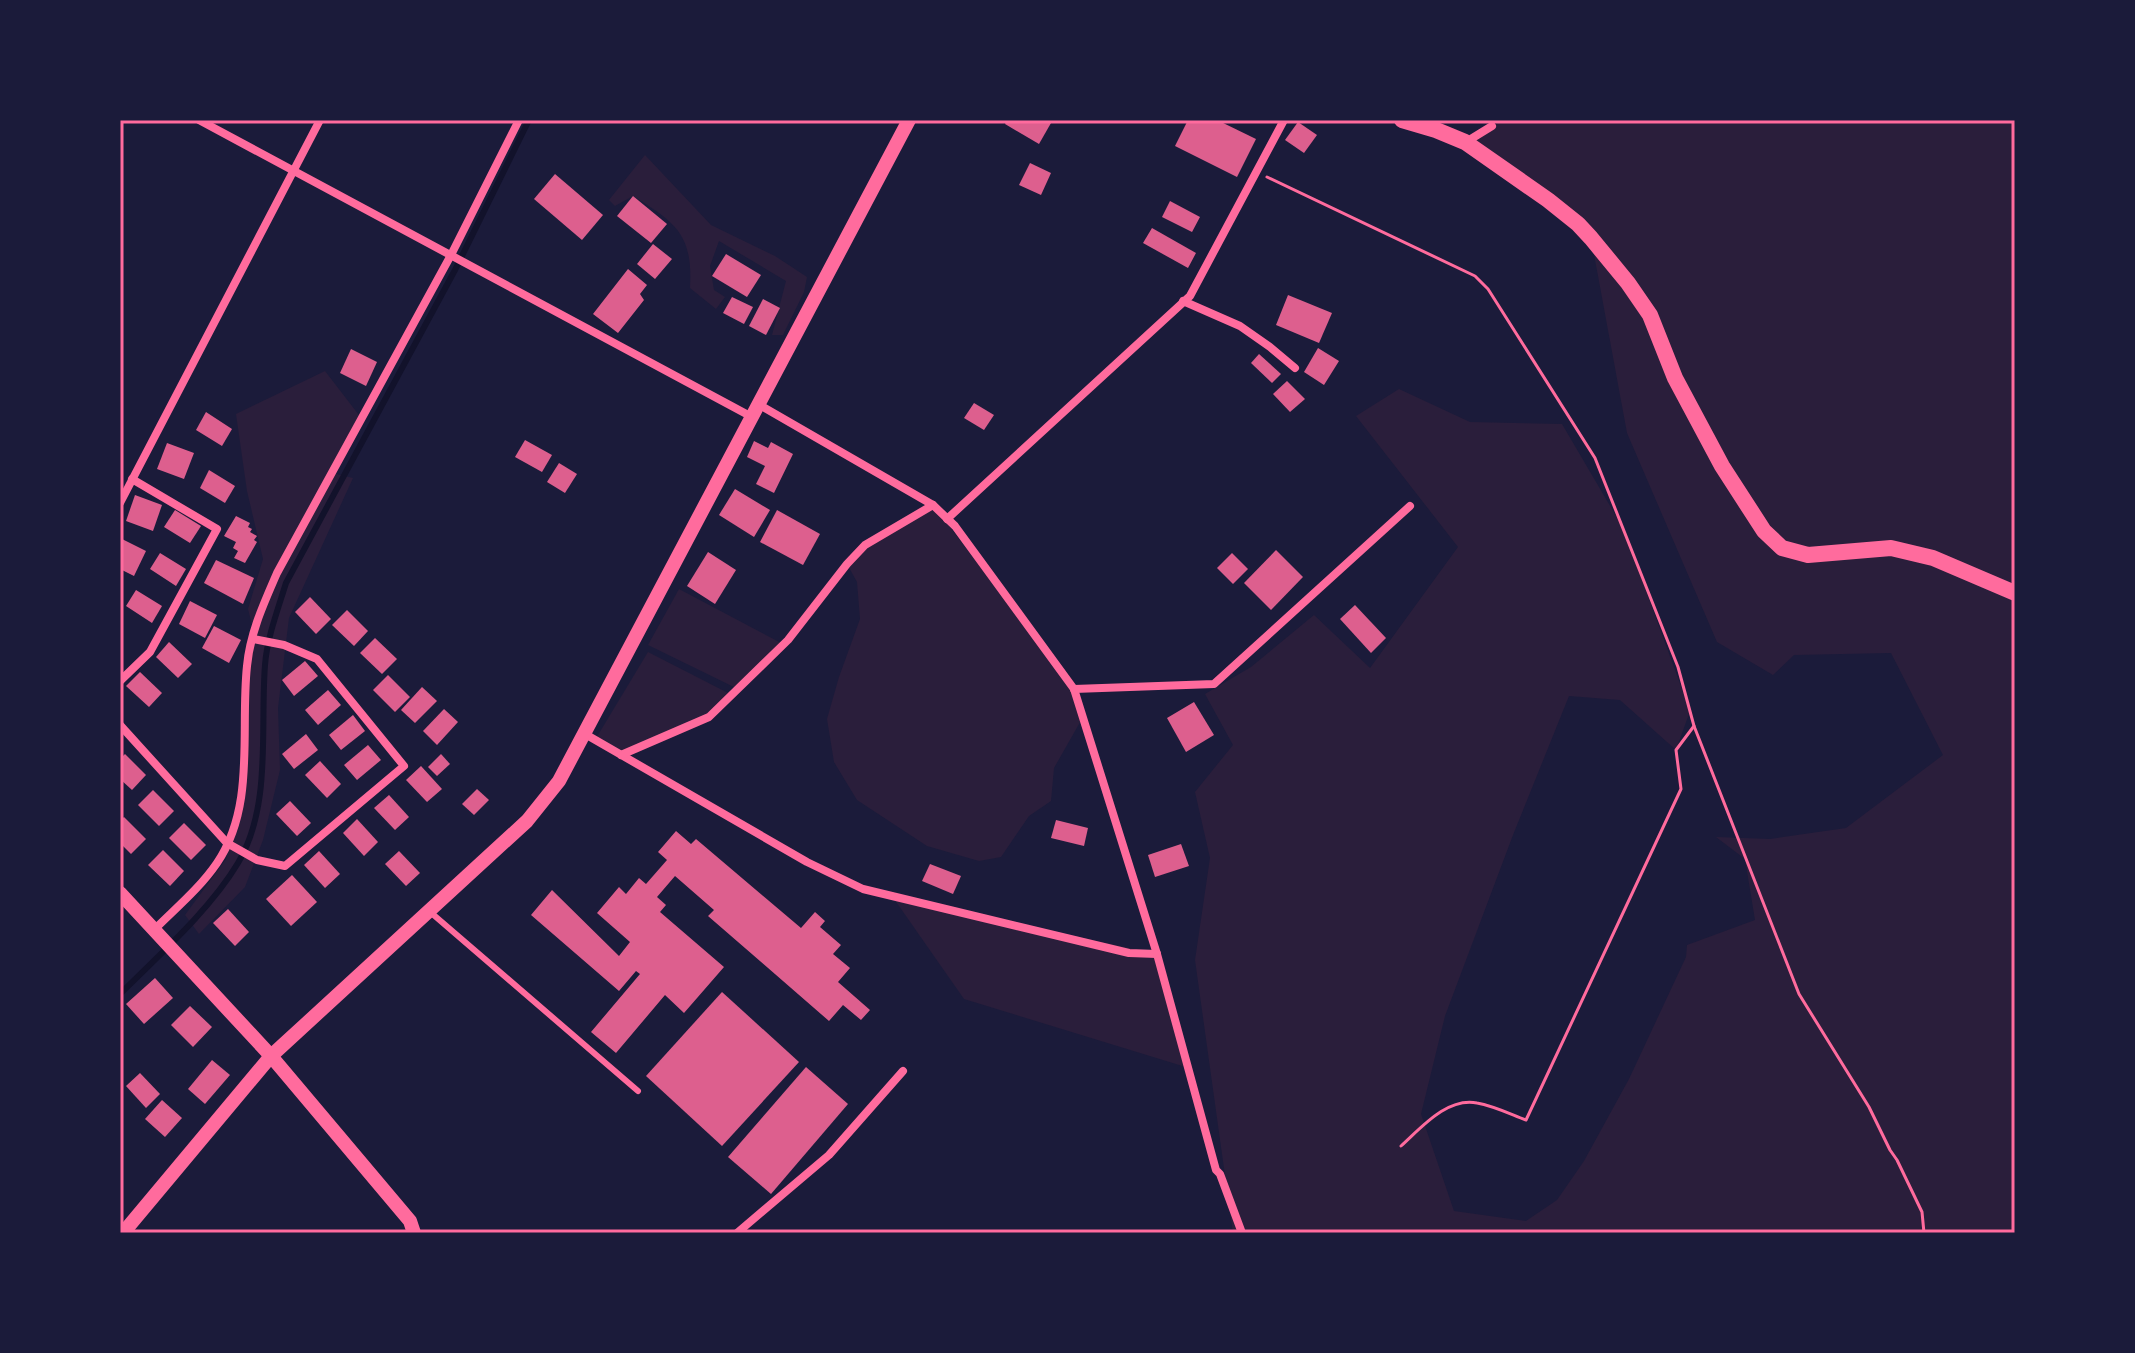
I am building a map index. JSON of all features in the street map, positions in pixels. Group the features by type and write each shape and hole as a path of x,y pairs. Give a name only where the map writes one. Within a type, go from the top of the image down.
{"main road":[{"path":"1402,120 1465,142 1578,224 1628,283 1650,315 1675,378 1722,466 1764,531 1782,548 1808,555 1891,548 1933,558 2015,593"}],"street":[{"path":"199,120 451,255 933,505 955,526 1074,689 1157,954 1216,1170 1242,1233"},
{"path":"120,503 320,120"},
{"path":"154,930 218,861 231,833 243,790 247,664 258,619 277,573 451,255 519,120"},
{"path":"123,1233 271,1056 527,821 559,781 909,120"},
{"path":"947,519 1190,296 1284,120"},
{"path":"1465,142 1492,126"},
{"path":"1183,301 1240,326 1295,368"},
{"path":"120,681 150,652 217,529 132,479"},
{"path":"621,755 709,717 788,640 865,545 933,505"},
{"path":"1074,689 1214,684 1410,506"},
{"path":"120,725 227,843 257,860 285,866 404,766 317,659 284,645 253,639"},
{"path":"585,734 807,862 863,889 1129,953 1157,954"},
{"path":"120,893 271,1056 410,1221 414,1233"},
{"path":"737,1233 829,1155 903,1071"}],"lane":[{"path":"429,911 638,1091"}],"path":[{"path":"1256,172 1475,276 1488,289 1595,458 1678,667 1694,726 1799,994 1869,1107 1897,1160 1922,1212 1924,1233"},
{"path":"1401,1146 1433,1117 1452,1106 1474,1102 1526,1120 1681,789 1676,750 1694,726"}],"shaded area":[{"path":"1503,120 2015,120 2015,1233 1233,1233 1195,960 1210,858 1195,792 1233,745 1205,694 1251,667 1314,615 1370,668 1458,547 1356,416 1399,389 1470,422 1562,424 1623,528 1690,711 1676,750 1620,700 1569,696 1445,1016 1421,1114 1454,1211 1526,1221 1557,1200 1584,1161 1629,1079 1686,957 1687,945 1755,920 1745,859 1716,837 1770,839 1846,828 1943,755 1891,653 1794,655 1773,675 1717,642 1627,433 1591,238 1465,142"},
{"path":"645,155 711,225 775,256 807,277 804,292 783,335 772,335 786,281 719,241 710,266 714,290 725,297 716,309 690,288 685,242 671,223 633,196 615,206 609,200"},
{"path":"325,371 362,419 332,473 353,478 289,618 278,708 280,770 263,840 245,887 199,934 185,915 226,859 240,800 247,669 254,633 248,609 263,559 247,491 236,414"},
{"path":"933,505 1074,689 1083,717 1054,768 1051,801 1029,816 1001,857 979,861 927,846 857,800 834,762 827,719 860,619 857,582 847,564 865,545"},
{"path":"679,589 783,644 738,689 648,645"},
{"path":"648,652 732,695 703,719 621,755 595,740"},
{"path":"892,896 1157,954 1189,1068 964,999"}],"building":[{"path":"1007,120 1046,120 1051,123 1039,144 1005,124"},
{"path":"1188,120 1217,120 1256,139 1237,177 1175,146"},
{"path":"1298,122 1317,135 1304,153 1285,140"},
{"path":"1030,163 1051,173 1041,195 1019,185"},
{"path":"555,174 603,215 582,240 534,199"},
{"path":"633,196 667,224 651,243 617,216"},
{"path":"1170,201 1200,217 1192,232 1162,217"},
{"path":"1152,228 1196,253 1188,268 1143,243"},
{"path":"653,244 672,259 655,279 637,264"},
{"path":"726,254 761,275 747,297 712,276"},
{"path":"628,269 647,285 640,294 644,300 618,333 593,314"},
{"path":"1288,295 1332,313 1319,343 1276,325"},
{"path":"732,297 753,307 744,324 723,313"},
{"path":"763,299 780,308 766,335 749,326"},
{"path":"1318,348 1339,361 1324,385 1304,372"},
{"path":"351,349 377,362 366,386 340,373"},
{"path":"1259,354 1281,374 1272,383 1251,363"},
{"path":"1287,381 1305,399 1290,412 1273,394"},
{"path":"974,403 994,415 984,430 964,418"},
{"path":"206,412 232,429 222,446 196,430"},
{"path":"525,440 552,455 542,472 515,457"},
{"path":"754,441 768,448 771,442 793,454 774,493 756,484 765,466 747,457"},
{"path":"167,443 194,453 184,479 157,469"},
{"path":"559,463 577,474 565,493 547,482"},
{"path":"209,470 235,486 225,503 200,488"},
{"path":"735,489 770,510 754,537 719,515"},
{"path":"135,495 162,505 153,531 126,521"},
{"path":"175,510 201,526 190,543 164,527"},
{"path":"777,510 820,534 803,565 760,542"},
{"path":"236,516 250,523 250,532 257,536 254,540 257,542 245,563 234,558 238,551 233,548 236,542 224,536"},
{"path":"120,538 146,551 134,576 120,569"},
{"path":"1276,550 1303,577 1271,610 1244,583"},
{"path":"708,552 736,570 715,604 687,586"},
{"path":"160,553 186,569 176,586 150,569"},
{"path":"1232,553 1248,569 1233,584 1217,568"},
{"path":"216,560 254,578 243,604 204,583"},
{"path":"136,590 162,606 152,623 126,606"},
{"path":"310,597 331,619 316,634 295,612"},
{"path":"190,601 217,615 205,638 179,624"},
{"path":"1355,605 1386,638 1371,653 1340,619"},
{"path":"347,610 368,631 354,646 332,625"},
{"path":"214,626 241,640 229,663 202,648"},
{"path":"375,638 397,659 382,674 360,653"},
{"path":"169,642 192,664 178,678 156,657"},
{"path":"305,661 318,676 294,696 282,680"},
{"path":"140,672 162,693 149,707 126,686"},
{"path":"388,675 410,697 395,712 373,690"},
{"path":"422,687 437,701 415,723 401,710"},
{"path":"328,690 341,705 318,725 305,710"},
{"path":"1194,702 1214,735 1186,752 1167,718"},
{"path":"444,709 458,722 437,745 423,731"},
{"path":"353,715 365,731 341,750 329,735"},
{"path":"306,734 318,750 294,769 282,754"},
{"path":"368,745 381,760 357,780 344,765"},
{"path":"125,754 146,775 132,790 120,779 120,759"},
{"path":"441,754 450,764 437,776 428,767"},
{"path":"320,761 341,784 327,798 305,775"},
{"path":"421,766 442,789 427,802 406,780"},
{"path":"477,789 489,800 474,815 462,804"},
{"path":"153,790 174,811 159,826 138,805"},
{"path":"389,795 409,817 395,830 374,808"},
{"path":"290,801 311,823 297,836 276,814"},
{"path":"124,817 146,839 131,854 120,843 120,821"},
{"path":"357,819 378,842 364,856 343,833"},
{"path":"1056,820 1088,828 1084,846 1051,838"},
{"path":"184,823 206,845 191,860 169,838"},
{"path":"676,831 691,844 696,839 801,928 815,912 825,921 820,927 841,945 833,954 850,968 838,982 870,1010 861,1020 843,1005 829,1021 708,916 714,910 675,876 657,897 666,905 660,912 724,967 684,1013 665,995 616,1053 591,1032 640,974 636,971 619,991 531,915 552,890 619,956 630,942 597,913 619,887 626,894 639,878 646,884 667,860 658,852"},
{"path":"1181,844 1189,866 1155,877 1148,855"},
{"path":"163,850 184,871 170,886 148,865"},
{"path":"319,851 340,874 325,888 304,865"},
{"path":"399,851 420,873 406,886 385,864"},
{"path":"930,864 961,876 953,894 922,881"},
{"path":"292,875 317,902 291,926 266,899"},
{"path":"228,909 249,932 235,946 213,923"},
{"path":"155,978 173,998 144,1024 126,1004"},
{"path":"722,992 799,1062 722,1146 646,1076"},
{"path":"190,1006 212,1027 193,1047 171,1025"},
{"path":"212,1060 230,1075 205,1104 188,1089"},
{"path":"806,1067 848,1104 771,1194 728,1157"},
{"path":"140,1073 160,1094 146,1108 126,1086"},
{"path":"162,1100 182,1118 165,1137 145,1119"}],"waterway":[{"path":"120,994 213,898 238,863 249,841 260,792 266,655 286,583 455,270 529,120"}]}
